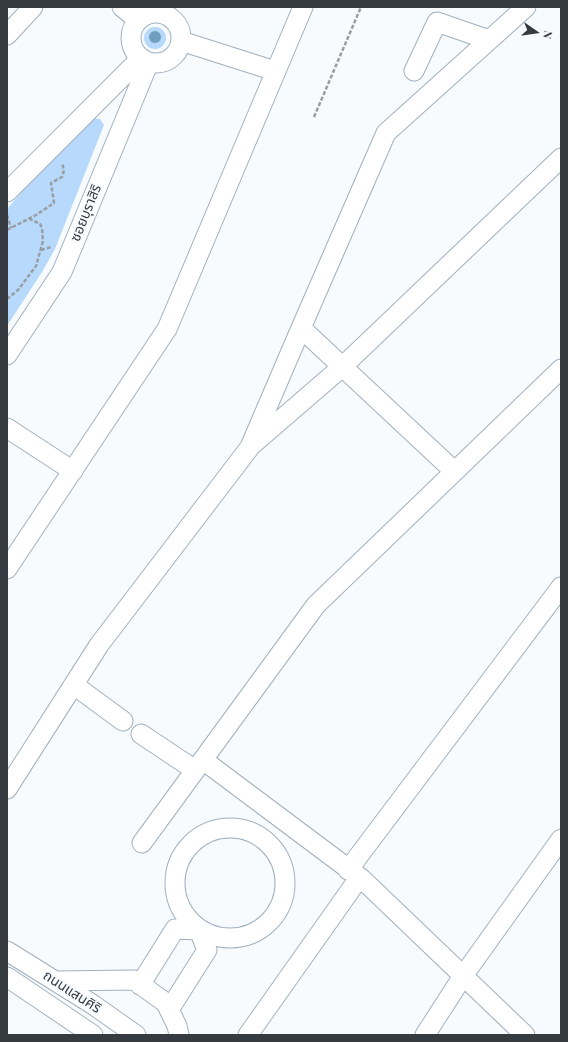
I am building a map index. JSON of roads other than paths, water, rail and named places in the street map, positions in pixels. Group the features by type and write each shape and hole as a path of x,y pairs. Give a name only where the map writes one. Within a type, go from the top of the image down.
{"street":[{"path":"7,35 33,7"},
{"path":"122,7 138,20"},
{"path":"7,569 167,330 303,7"},
{"path":"250,447 386,133 526,7"},
{"path":"168,11 181,32 179,50 174,56 166,61 158,63 145,60 135,52 131,35 133,27 138,20 151,13 168,11"},
{"path":"414,71 437,22 489,40"},
{"path":"181,41 276,71"},
{"path":"7,192 145,60"},
{"name":"ซอยบุราสิริ","path":"7,355 62,272 145,60"},
{"path":"7,789 99,645 250,447 342,367 561,158"},
{"path":"301,328 454,471"},
{"path":"142,843 316,605 561,369"},
{"path":"7,428 73,471"},
{"path":"248,1035 354,874 561,587"},
{"path":"74,685 123,721"},
{"path":"141,734 199,765 277,816 354,874 525,1035"},
{"path":"264,840 277,816"},
{"path":"232,828 249,831 264,840 276,853 284,870 285,889 280,907 273,918 269,923 254,934 236,939 217,938 199,930 186,918 178,902 175,885 177,867 185,851 198,838 214,830 232,828"},
{"path":"425,1035 463,976 561,839"},
{"path":"140,985 175,929 199,930"},
{"path":"170,1010 207,950 199,930"},
{"name":"ถนนแสนศิริ","path":"7,951 92,1004 136,1035"},
{"name":"ถนนแสนศิริ","path":"7,978 93,1035"},
{"path":"53,1008 61,984 134,980 166,1003 177,1026 179,1035"}]}
